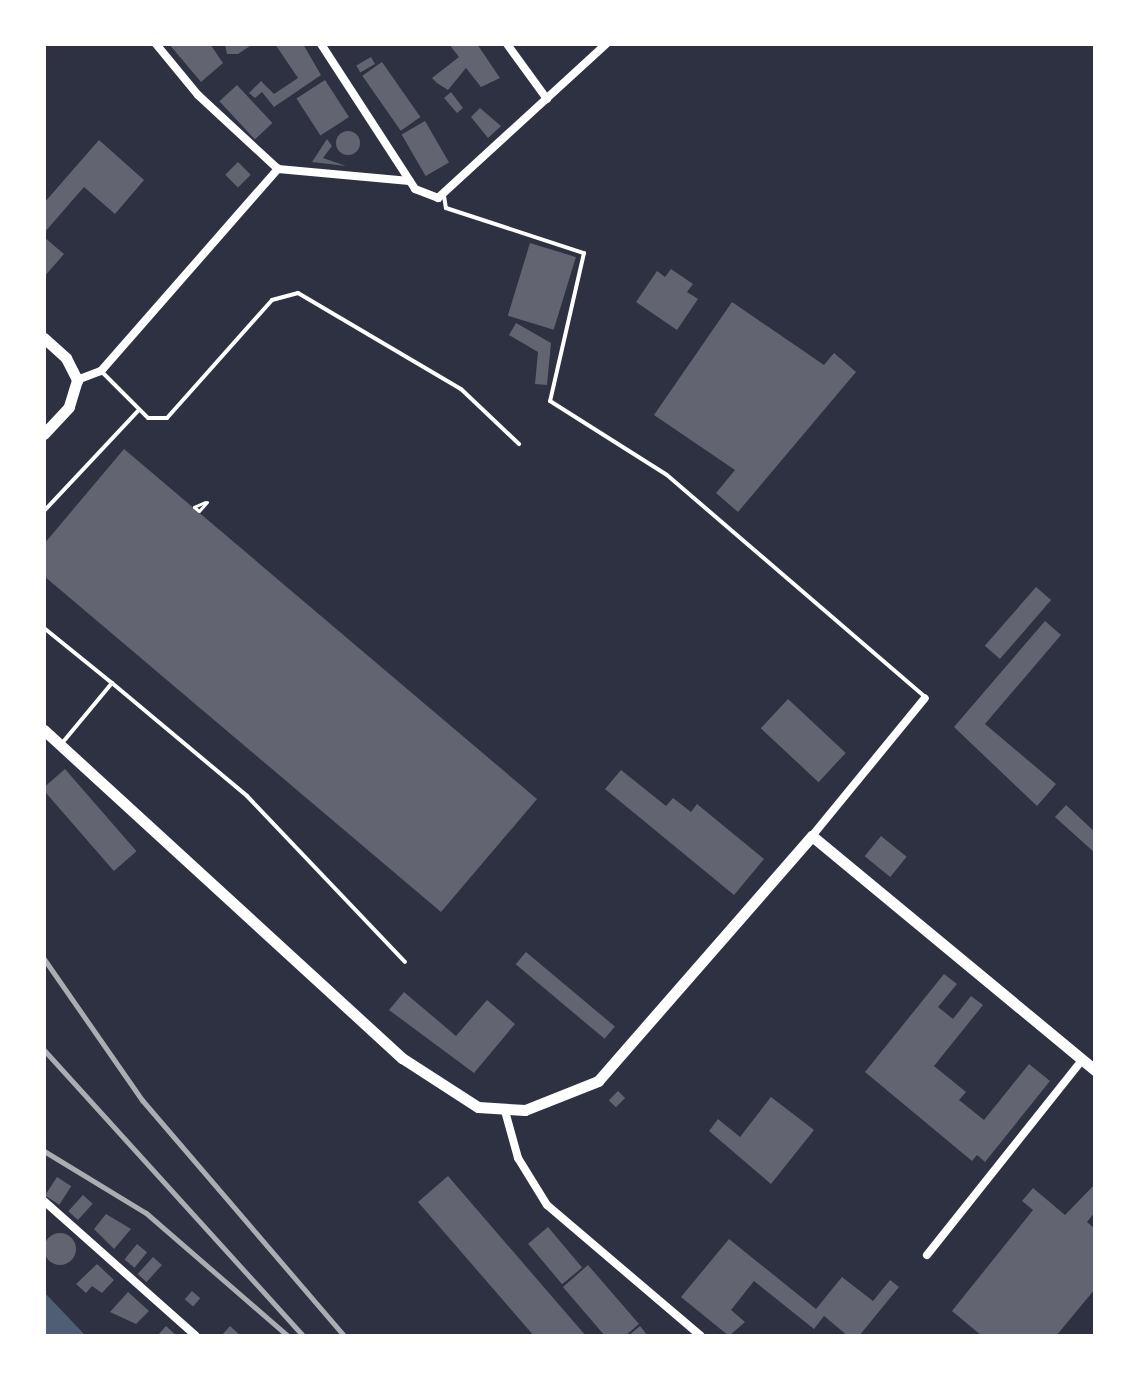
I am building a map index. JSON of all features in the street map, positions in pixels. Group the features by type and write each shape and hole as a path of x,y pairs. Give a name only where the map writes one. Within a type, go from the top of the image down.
{"street":[{"path":"156,44 198,95 278,169 409,181"},
{"path":"321,44 409,181 422,194 444,196 606,44"},
{"path":"507,44 547,99"},
{"path":"77,380 101,371 278,169"},
{"path":"44,338 66,358 77,380 69,407 44,434"},
{"path":"44,730 425,1077 457,1098 505,1111 525,1110 581,1092 613,1067 812,836 925,698"},
{"path":"812,836 1095,1070"},
{"path":"927,1255 1082,1060"},
{"path":"505,1111 518,1158 547,1205 701,1336"},
{"path":"44,1201 196,1336"}],"lane":[{"path":"444,196 446,208 584,253 550,401 667,475 925,698"},
{"path":"101,371 138,411 167,418 272,300 298,293 461,389 519,444"},
{"path":"44,511 138,411"},
{"path":"44,628 247,796 405,962"},
{"path":"60,745 112,683"}],"path":[{"path":"197,512 205,502 201,500 194,507 199,511 207,502"}],"water":[{"path":"45,1293 86,1336 44,1336"}],"building":[{"path":"169,44 210,44 223,63 201,82"},
{"path":"225,44 253,44 238,54 227,54"},
{"path":"275,44 303,44 321,75 274,107 262,92 255,98 249,93 261,81 274,94 298,78"},
{"path":"449,44 477,44 500,78 481,87 466,68 448,90 437,83 432,78 459,57"},
{"path":"371,57 375,64 360,72 356,66"},
{"path":"382,62 420,117 401,131 362,76"},
{"path":"325,80 349,117 320,135 296,99"},
{"path":"237,85 272,123 255,139 219,101"},
{"path":"451,92 463,108 457,113 444,98"},
{"path":"480,108 501,126 488,138 471,117"},
{"path":"425,121 449,163 426,176 402,134"},
{"path":"348,131 359,138 360,143 353,154 348,155 337,148 336,143 343,132"},
{"path":"327,139 332,146 323,158 346,166 312,162"},
{"path":"99,140 144,180 115,214 84,187 44,233 44,203"},
{"path":"238,162 251,175 238,187 225,175"},
{"path":"44,237 64,254 44,277"},
{"path":"530,243 576,257 554,330 508,316"},
{"path":"671,269 693,284 687,292 698,299 677,330 636,302 657,271 665,277"},
{"path":"732,302 824,365 834,353 856,372 738,512 716,493 735,470 654,415"},
{"path":"516,323 551,343 547,385 535,384 538,352 509,335"},
{"path":"124,449 537,799 441,912 44,576 44,544"},
{"path":"1036,587 1051,600 1000,659 985,646"},
{"path":"1045,621 1061,635 985,724 1056,784 1037,806 954,727"},
{"path":"788,699 846,753 818,782 761,728"},
{"path":"65,769 137,851 114,871 44,791"},
{"path":"621,770 666,806 673,798 691,812 697,804 764,859 734,895 605,789"},
{"path":"1066,805 1095,832 1095,853 1055,817"},
{"path":"881,836 907,857 890,877 865,856"},
{"path":"526,952 615,1027 605,1039 516,964"},
{"path":"944,974 957,984 938,1007 953,1019 971,996 983,1005 934,1066 966,1092 959,1100 984,1120 1029,1064 1050,1081 985,1162 977,1155 972,1161 865,1072"},
{"path":"404,992 456,1036 487,1000 515,1024 474,1073 389,1010"},
{"path":"618,1091 625,1098 616,1107 609,1100"},
{"path":"771,1097 814,1130 771,1184 709,1131 718,1119 740,1137"},
{"path":"448,1176 586,1336 534,1336 418,1202"},
{"path":"57,1177 71,1186 59,1205 45,1195"},
{"path":"1095,1184 1095,1212 1087,1222 1095,1229 1095,1289 1056,1336 982,1336 952,1311 1033,1210 1022,1201 1033,1188 1065,1215"},
{"path":"83,1195 93,1204 78,1220 68,1211"},
{"path":"106,1214 131,1229 114,1249 94,1229"},
{"path":"548,1227 582,1268 562,1284 528,1244"},
{"path":"60,1233 71,1238 76,1249 71,1260 60,1265 49,1260 44,1249 49,1238"},
{"path":"729,1239 816,1309 842,1277 873,1301 890,1280 899,1287 859,1336 848,1336 824,1316 814,1329 754,1281 731,1310 745,1322 729,1336 681,1297"},
{"path":"137,1244 147,1252 135,1268 124,1260"},
{"path":"153,1257 162,1265 147,1282 138,1274"},
{"path":"97,1264 114,1280 102,1293 92,1286 86,1293 76,1284"},
{"path":"588,1265 639,1324 625,1336 605,1336 563,1287"},
{"path":"192,1291 200,1298 193,1307 185,1299"},
{"path":"128,1292 149,1311 136,1324 110,1312"},
{"path":"166,1326 177,1336 157,1336"},
{"path":"230,1326 241,1336 221,1336"},
{"path":"640,1326 648,1336 628,1336"}],"railway":[{"path":"44,959 142,1100 344,1336"},
{"path":"44,1050 303,1336"},
{"path":"44,1151 146,1213 288,1336"}]}
